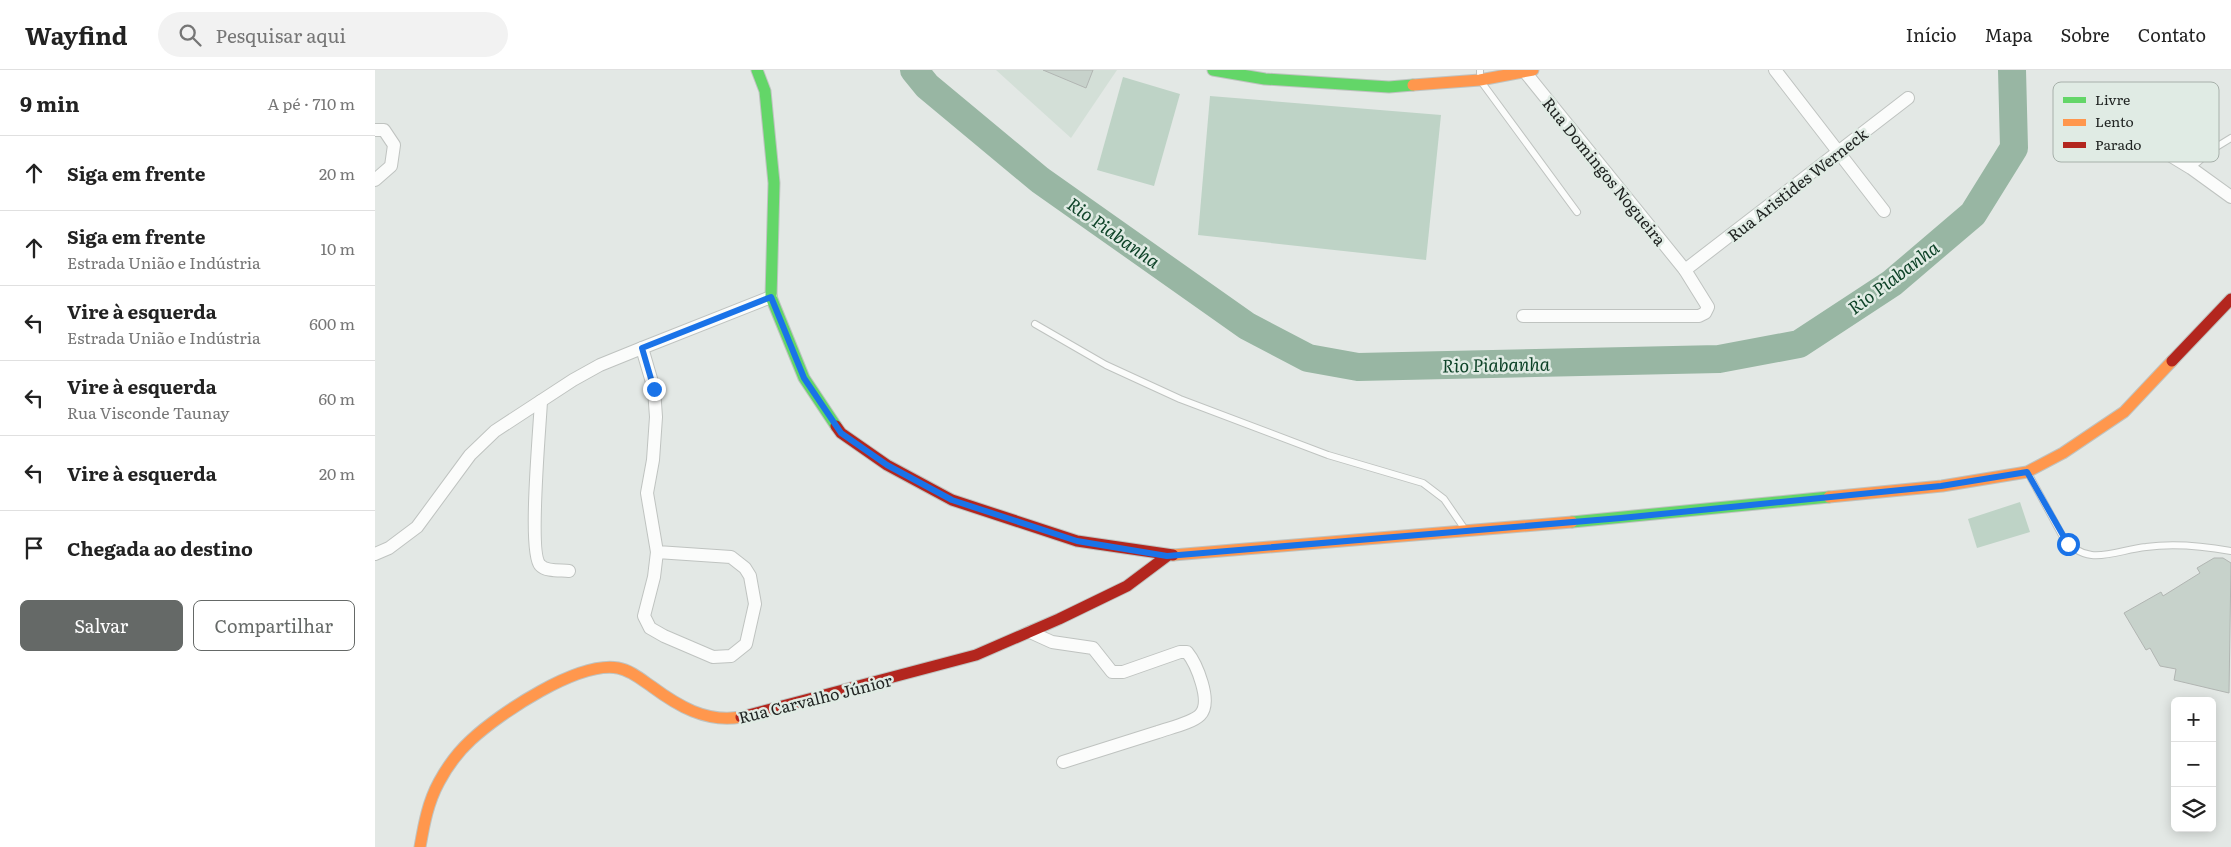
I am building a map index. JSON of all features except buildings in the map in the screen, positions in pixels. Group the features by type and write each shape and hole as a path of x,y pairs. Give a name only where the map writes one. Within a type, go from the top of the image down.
{"main road":[{"path":"757,70 765,91 774,184 771,297 804,378 841,433 887,465 952,500 1077,541 1167,556 1630,517 1941,486 2027,472 2063,453 2124,412 2231,299"},
{"path":"1213,70 1265,79 1389,87 1480,75 1529,71"},
{"name":"Rua Carvalho Júnior","path":"420,847 429,801 444,773 472,739 495,720 529,699 582,672 601,666 620,668 685,710 703,717 720,720 739,718 976,655 1030,632 1127,586 1167,556"}],"street":[{"path":"1775,70 1884,211"},
{"name":"Rua Domingos Nogueira","path":"1523,316 1699,316 1705,313 1708,307 1685,270 1529,71"},
{"name":"Rua Aristides Werneck","path":"1685,270 1908,98"},
{"path":"375,130 384,130 395,146 391,166 375,180"},
{"path":"2181,162 2231,197"},
{"path":"375,554 389,548 417,527 470,455 495,431 541,401 593,369 771,297"},
{"path":"642,348 654,389 656,417 654,451 647,493 657,552 654,578 644,616 650,628 713,657 731,656 746,644 755,604 750,576 745,568 731,557 657,552"},
{"path":"541,401 534,522 536,556 539,565 545,569 569,571"},
{"path":"1030,632 1052,642 1093,648 1113,672 1123,672 1180,652 1187,652 1194,660 1205,695 1204,708 1200,715 1180,725 1063,762"}],"lane":[{"path":"1480,75 1577,212"},
{"path":"2219,145 2231,138"},
{"path":"2191,168 2198,162"},
{"path":"1035,324 1106,365 1180,399 1328,455 1423,483 1444,499 1466,531"},
{"path":"2027,472 2068,544 2091,555 2111,556 2145,547 2196,545 2231,551"}],"shaded area":[{"path":"996,70 1117,70 1071,138"}],"green space":[{"path":"1123,77 1180,94 1154,186 1097,170"},
{"path":"1210,96 1441,115 1426,260 1198,235"},
{"path":"2020,502 2030,532 1977,548 1968,519"}],"waterway":[{"name":"Rio Piabanha","path":"914,70 927,86 1040,180 1247,326 1308,358 1358,367 1719,359 1799,344 1892,283 1973,214 2014,148 2012,70"}],"traffic: fast":[{"path":"757,70 765,91 774,183 771,297 804,378 836,426"},
{"path":"1213,70 1265,79 1389,87 1413,85"},
{"path":"1572,522 1829,497"}],"traffic: slow":[{"path":"1413,85 1480,80 1533,70"},
{"path":"1829,497 1942,486 2027,472 2063,453 2124,412 2172,361"},
{"path":"1173,555 1572,522"},
{"path":"420,847 432,797 442,776 458,754 471,740 501,716 540,691 582,672 601,668 618,668 635,675 672,700 693,711 716,718 741,717"}],"traffic: jam":[{"path":"2172,361 2231,299"},
{"path":"836,426 841,433 887,465 952,500 1077,541 1173,555"},
{"path":"741,717 976,655 1059,619 1127,586 1167,556"}],"route":[{"path":"654,389 642,348 771,297 804,378 841,433 887,465 952,500 1077,541 1167,556 1621,518 1941,486 2027,472 2068,544"}]}
